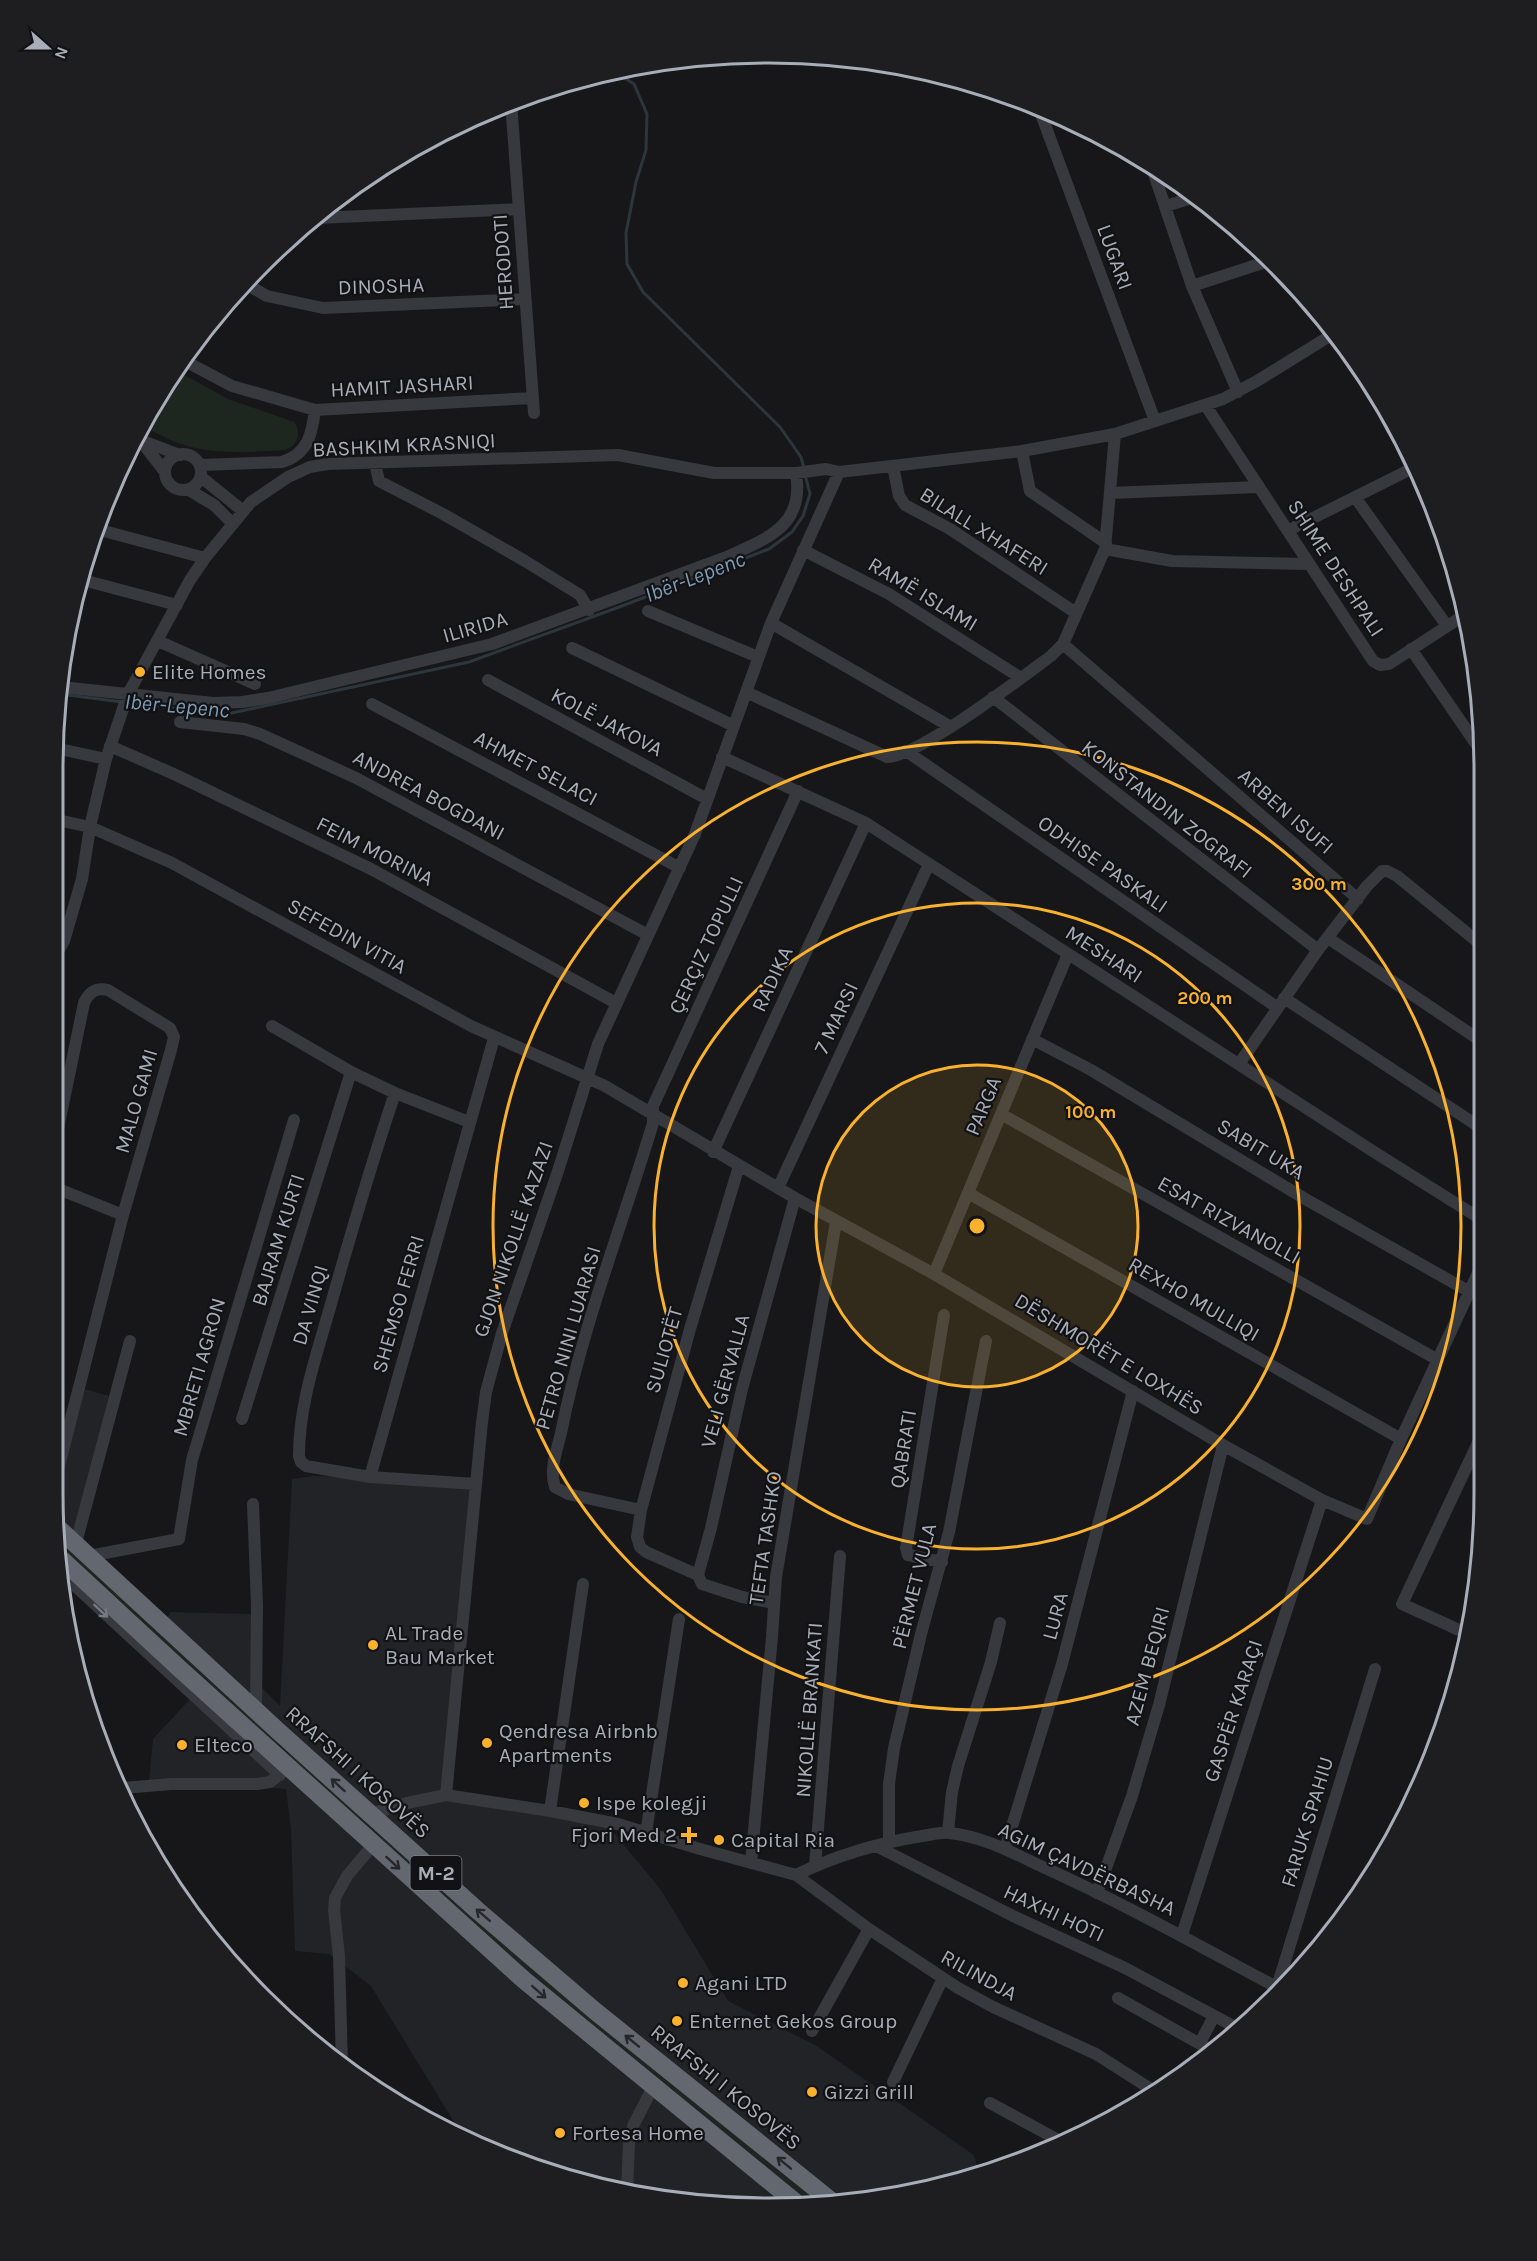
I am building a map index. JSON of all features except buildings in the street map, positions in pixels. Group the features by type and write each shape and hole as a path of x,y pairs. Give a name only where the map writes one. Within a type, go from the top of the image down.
{"highway":[{"name":"RRAFSHI I KOSOVËS","path":"65,1534 371,1814 595,2011 824,2195"},
{"name":"RRAFSHI I KOSOVËS","path":"67,1565 180,1669 284,1771 374,1845 544,1997 789,2197"}],"street":[{"name":"HERODOTI","path":"512,112 534,413"},
{"name":"LUGARI","path":"1043,119 1155,422"},
{"path":"1156,180 1192,285 1238,392"},
{"path":"1166,206 1185,200"},
{"path":"328,217 519,209"},
{"path":"1192,285 1260,264"},
{"name":"DINOSHA","path":"253,288 267,296 323,308 525,299"},
{"path":"796,472 826,469 839,472 1022,451 1115,434 1206,406 1238,392 1327,338"},
{"path":"191,364 232,386 315,410"},
{"name":"HAMIT JASHARI","path":"201,471 290,460 302,452 310,439 315,410 532,398"},
{"name":"SHIME DESHPALI","path":"1206,406 1373,661 1385,665 1457,619"},
{"path":"746,692 887,757 897,756 951,727 1051,656 1063,644 1105,546 1115,434"},
{"path":"144,441 192,456 201,471 243,511"},
{"path":"142,444 165,472 168,483 172,487 189,490 214,505 233,524"},
{"path":"1022,451 1030,491 1105,546 1172,561 1309,564"},
{"path":"165,472 169,461 180,454"},
{"name":"BASHKIM KRASNIQI","path":"63,943 82,879 90,827 106,759 128,694 205,558 251,502 288,477 310,467 618,455 714,473 796,472"},
{"path":"375,463 379,482 443,514 525,561 580,595 589,609"},
{"name":"BILALL XHAFERI","path":"893,466 899,496 905,505 950,529 1076,614"},
{"path":"189,490 198,483 201,471"},
{"path":"1289,530 1408,471"},
{"name":"ILIRIDA","path":"68,688 213,703 242,702 268,698 492,644 724,558 777,531 793,512 797,501 799,489 796,472"},
{"name":"GJON NIKOLLË KAZAZI","path":"446,1795 454,1690 476,1484 486,1392 492,1365 558,1171 586,1077 616,1003 680,868 771,623 839,472"},
{"path":"1110,493 1258,487"},
{"path":"1355,497 1447,626"},
{"path":"104,531 205,558"},
{"name":"RAMË ISLAMI","path":"803,550 890,594 1021,678"},
{"path":"88,581 177,605"},
{"path":"648,611 759,657"},
{"path":"771,623 951,727"},
{"path":"158,641 255,684"},
{"name":"ARBEN ISUFI","path":"1063,644 1358,898"},
{"path":"572,648 734,726"},
{"path":"1411,649 1473,739"},
{"name":"KOLË JAKOVA","path":"488,680 707,799"},
{"name":"KONSTANDIN ZOGRAFI","path":"993,697 1318,951"},
{"name":"AHMET SELACI","path":"372,704 680,868"},
{"name":"ANDREA BOGDANI","path":"180,722 244,729 294,749 356,778 648,935"},
{"name":"FEIM MORINA","path":"110,746 176,775 371,869 616,1003"},
{"path":"64,750 106,759"},
{"name":"ODHISE PASKALI","path":"906,751 1281,1003 1474,1123"},
{"name":"MESHARI","path":"722,757 866,823 1474,1214"},
{"name":"ÇERÇIZ TOPULLI","path":"653,1115 655,1102 798,791"},
{"name":"SEFEDIN VITIA","path":"63,821 90,827 172,863 494,1038 586,1077"},
{"name":"RADIKA","path":"713,1152 866,823"},
{"name":"7 MARSI","path":"778,1188 929,864"},
{"path":"1239,1064 1318,951 1358,898 1382,871 1397,876 1474,938"},
{"path":"1328,938 1474,1036"},
{"name":"PARGA","path":"934,1274 1068,954"},
{"name":"MALO GAMI","path":"63,1104 84,1003 91,992 97,989 108,990 170,1028 174,1036 171,1050 123,1215 63,1450"},
{"path":"272,1026 351,1072 395,1093 469,1122"},
{"name":"SHEMSO FERRI","path":"370,1478 494,1038"},
{"name":"SABIT UKA","path":"1032,1039 1090,1070 1316,1206 1470,1292"},
{"name":"BAJRAM KURTI","path":"242,1419 351,1072"},
{"name":"DËSHMORËT E LOXHËS","path":"586,1077 836,1222 934,1274 1223,1445 1322,1500 1367,1519 1401,1439 1474,1283"},
{"name":"DA VINQI","path":"370,1478 306,1466 301,1462 299,1449 302,1416 311,1373 345,1253 395,1093"},
{"name":"ESAT RIZVANOLLI","path":"1001,1114 1438,1360"},
{"name":"PETRO NINI LUARASI","path":"641,1510 561,1492 555,1487 552,1479 573,1379 653,1115"},
{"name":"MBRETI AGRON","path":"89,1556 179,1539 192,1460 294,1120"},
{"name":"SULIOTËT","path":"698,1575 661,1560 640,1547 638,1537 641,1510 690,1329 740,1166"},
{"path":"63,1191 123,1215"},
{"name":"REXHO MULLIQI","path":"968,1193 1401,1439"},
{"name":"VELI GËRVALLA","path":"698,1575 711,1528 742,1389 795,1198"},
{"name":"TEFTA TASHKO","path":"751,1863 780,1550 836,1222"},
{"name":"QABRATI","path":"942,1563 908,1555 906,1548 944,1315"},
{"path":"76,1543 130,1341"},
{"name":"PËRMET VULA","path":"889,1842 889,1784 894,1748 921,1634 942,1563 986,1341"},
{"name":"LURA","path":"1005,1849 1062,1664 1133,1391"},
{"name":"AZEM BEQIRI","path":"1098,1893 1132,1796 1159,1705 1223,1445"},
{"path":"1460,1630 1402,1604 1474,1453"},
{"path":"370,1478 476,1484"},
{"name":"GASPËR KARAÇI","path":"1182,1935 1322,1500"},
{"path":"253,1504 257,1605 256,1710"},
{"name":"NIKOLLË BRANKATI","path":"815,1866 840,1556"},
{"path":"698,1575 702,1584 774,1603"},
{"name":"RRAFSHI I KOSOVËS","path":"69,1580 284,1771"},
{"path":"550,1811 583,1584"},
{"path":"646,1833 679,1619"},
{"path":"948,1832 952,1792 958,1766 1000,1623"},
{"name":"FARUK SPAHIU","path":"1284,1973 1375,1669"},
{"path":"128,1788 171,1784 256,1784 270,1782 284,1771"},
{"path":"371,1814 407,1803 446,1795 618,1824 796,1875"},
{"name":"AGIM ÇAVDËRBASHA","path":"796,1875 815,1866 889,1842 948,1832 1005,1849 1182,1935 1273,1984"},
{"path":"342,2054 335,1898 347,1876 374,1845"},
{"name":"HAXHI HOTI","path":"876,1846 1013,1916 1125,1968 1231,2025"},
{"name":"RILINDJA","path":"796,1875 869,1929 943,1978 993,2007 1096,2054 1147,2087"},
{"path":"812,2031 869,1929"},
{"path":"893,2082 943,1978"},
{"path":"1118,1998 1204,2046 1214,2016"},
{"path":"627,2183 629,2142 633,2126 653,2087"},
{"path":"990,2103 1053,2137"}],"shaded area":[{"path":"184,375 228,399 294,422 298,430 296,442 285,450 218,451 182,445 150,430"},
{"path":"73,1386 109,1396 78,1526 65,1541 63,1492 63,1424"},
{"path":"313,1476 370,1477 476,1484 446,1795 610,1828 661,1890 728,2001 815,2045 974,2155 977,2166 906,2184 861,2192 768,2198 722,2196 676,2192 586,2174 542,2161 456,2125 371,1986 329,1954 295,1951 291,1829 286,1789 149,1780 153,1739 190,1699 143,1655 171,1612 251,1614 251,1677 280,1706 292,1479"},
{"path":"65,1541 816,2196 806,2196 565,2001 419,1876 66,1551"}],"waterway":[{"name":"Ibër-Lepenc","path":"625,78 634,84 647,114 646,150 636,182 626,233 627,264 643,292 780,427 801,457 804,468"},
{"name":"Ibër-Lepenc","path":"129,703 227,714 469,662 769,549 792,532 803,516 810,494 805,474"},
{"name":"Ibër-Lepenc","path":"67,695 122,702"}],"place":[{"name":"Elite Homes","path":"140,672"},
{"name":"AL Trade Bau Market","path":"373,1645"},
{"name":"Qendresa Airbnb Apartments","path":"487,1743"},
{"name":"Elteco","path":"182,1745"},
{"name":"Ispe kolegji","path":"584,1803"},
{"name":"Fjori Med 2","path":"689,1835"},
{"name":"Capital Ria","path":"719,1840"},
{"name":"Agani LTD","path":"683,1983"},
{"name":"Enternet Gekos Group","path":"677,2021"},
{"name":"Gizzi Grill","path":"812,2092"},
{"name":"Fortesa Home","path":"560,2133"}]}
